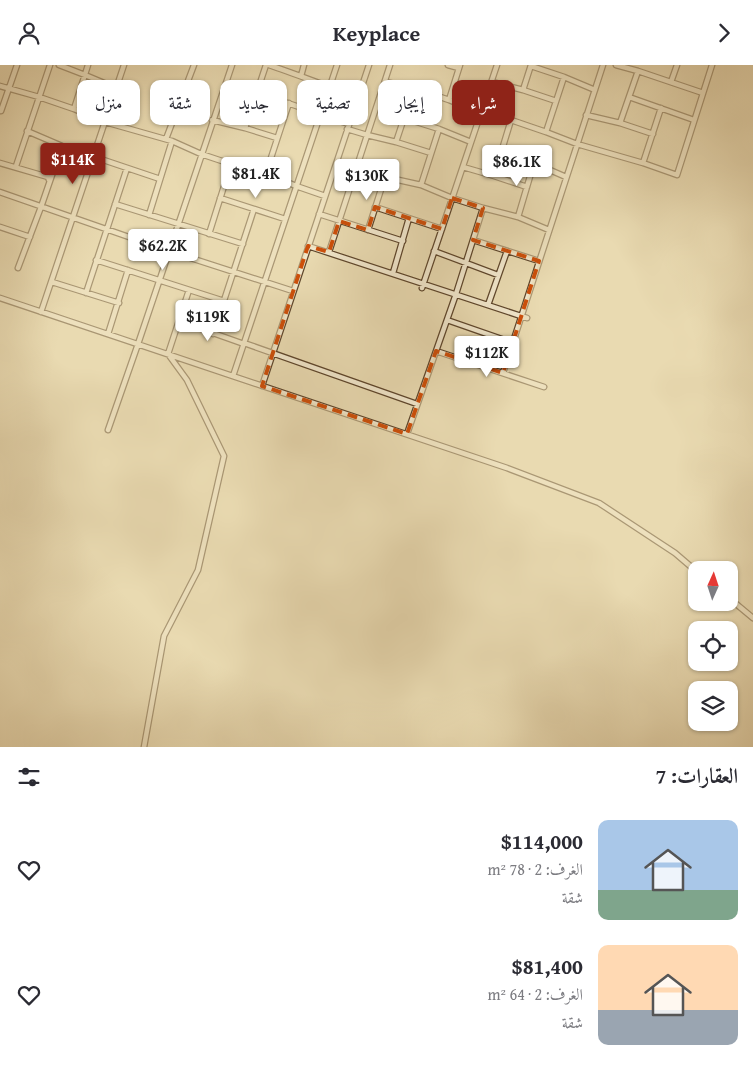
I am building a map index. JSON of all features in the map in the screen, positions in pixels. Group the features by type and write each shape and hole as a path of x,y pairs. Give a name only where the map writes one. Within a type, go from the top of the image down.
{"street":[{"path":"0,112 17,65"},
{"path":"16,167 50,65"},
{"path":"59,65 96,80"},
{"path":"74,109 88,65"},
{"path":"119,80 124,65"},
{"path":"166,139 194,65"},
{"path":"108,430 232,65"},
{"path":"261,80 267,65 312,80"},
{"path":"301,75 304,65"},
{"path":"332,80 337,65"},
{"path":"364,80 369,65"},
{"path":"385,80 390,65"},
{"path":"448,65 459,67 449,100"},
{"path":"492,80 497,65"},
{"path":"503,373 524,317 539,261 602,65"},
{"path":"616,65 703,93"},
{"path":"671,82 677,65"},
{"path":"515,121 577,145 643,163 677,175 712,65"},
{"path":"523,90 531,66 594,90"},
{"path":"620,123 638,71"},
{"path":"546,132 564,77"},
{"path":"0,86 77,110"},
{"path":"515,88 556,101"},
{"path":"629,97 694,120"},
{"path":"442,98 452,101"},
{"path":"329,252 378,102"},
{"path":"266,173 289,103 297,106"},
{"path":"643,163 661,108"},
{"path":"586,115 620,123 653,134"},
{"path":"212,121 245,128 277,139"},
{"path":"41,312 104,125"},
{"path":"116,125 172,141 201,154 266,173 296,186 325,195"},
{"path":"234,376 317,125"},
{"path":"396,142 402,125"},
{"path":"426,125 471,142"},
{"path":"422,286 477,125"},
{"path":"494,175 509,125"},
{"path":"262,386 348,126 367,135 431,153"},
{"path":"421,185 439,129"},
{"path":"27,131 62,146 160,179"},
{"path":"150,215 172,141"},
{"path":"18,268 62,146"},
{"path":"501,152 534,163 566,177"},
{"path":"0,163 48,177 50,180"},
{"path":"518,217 534,163"},
{"path":"209,234 231,164"},
{"path":"357,167 385,177 421,185 452,198 518,217 549,230"},
{"path":"463,167 494,175 527,187"},
{"path":"86,293 127,168"},
{"path":"368,231 385,177"},
{"path":"0,192 106,230 293,291"},
{"path":"220,198 285,219"},
{"path":"115,204 243,244"},
{"path":"375,207 442,229"},
{"path":"407,434 456,294 483,208"},
{"path":"213,334 254,209"},
{"path":"319,214 403,241"},
{"path":"393,273 409,218"},
{"path":"0,227 30,237"},
{"path":"473,240 539,261"},
{"path":"308,245 393,273 422,286 456,294 524,317"},
{"path":"434,251 498,275"},
{"path":"488,305 507,251"},
{"path":"96,260 224,301"},
{"path":"108,334 128,270"},
{"path":"52,282 119,303"},
{"path":"168,354 189,290"},
{"path":"0,298 507,468 599,503 675,553 688,564"},
{"path":"447,319 513,343"},
{"path":"179,321 417,405"},
{"path":"436,351 544,387"},
{"path":"144,747 164,635 198,570 224,455 187,380 168,354"},
{"path":"738,606 753,618"}],"highlighted area":[{"path":"452,198 483,208 473,240 539,261 503,373 436,351 407,434 262,386 308,246 329,252 339,221 368,230 375,207 442,229"}]}
